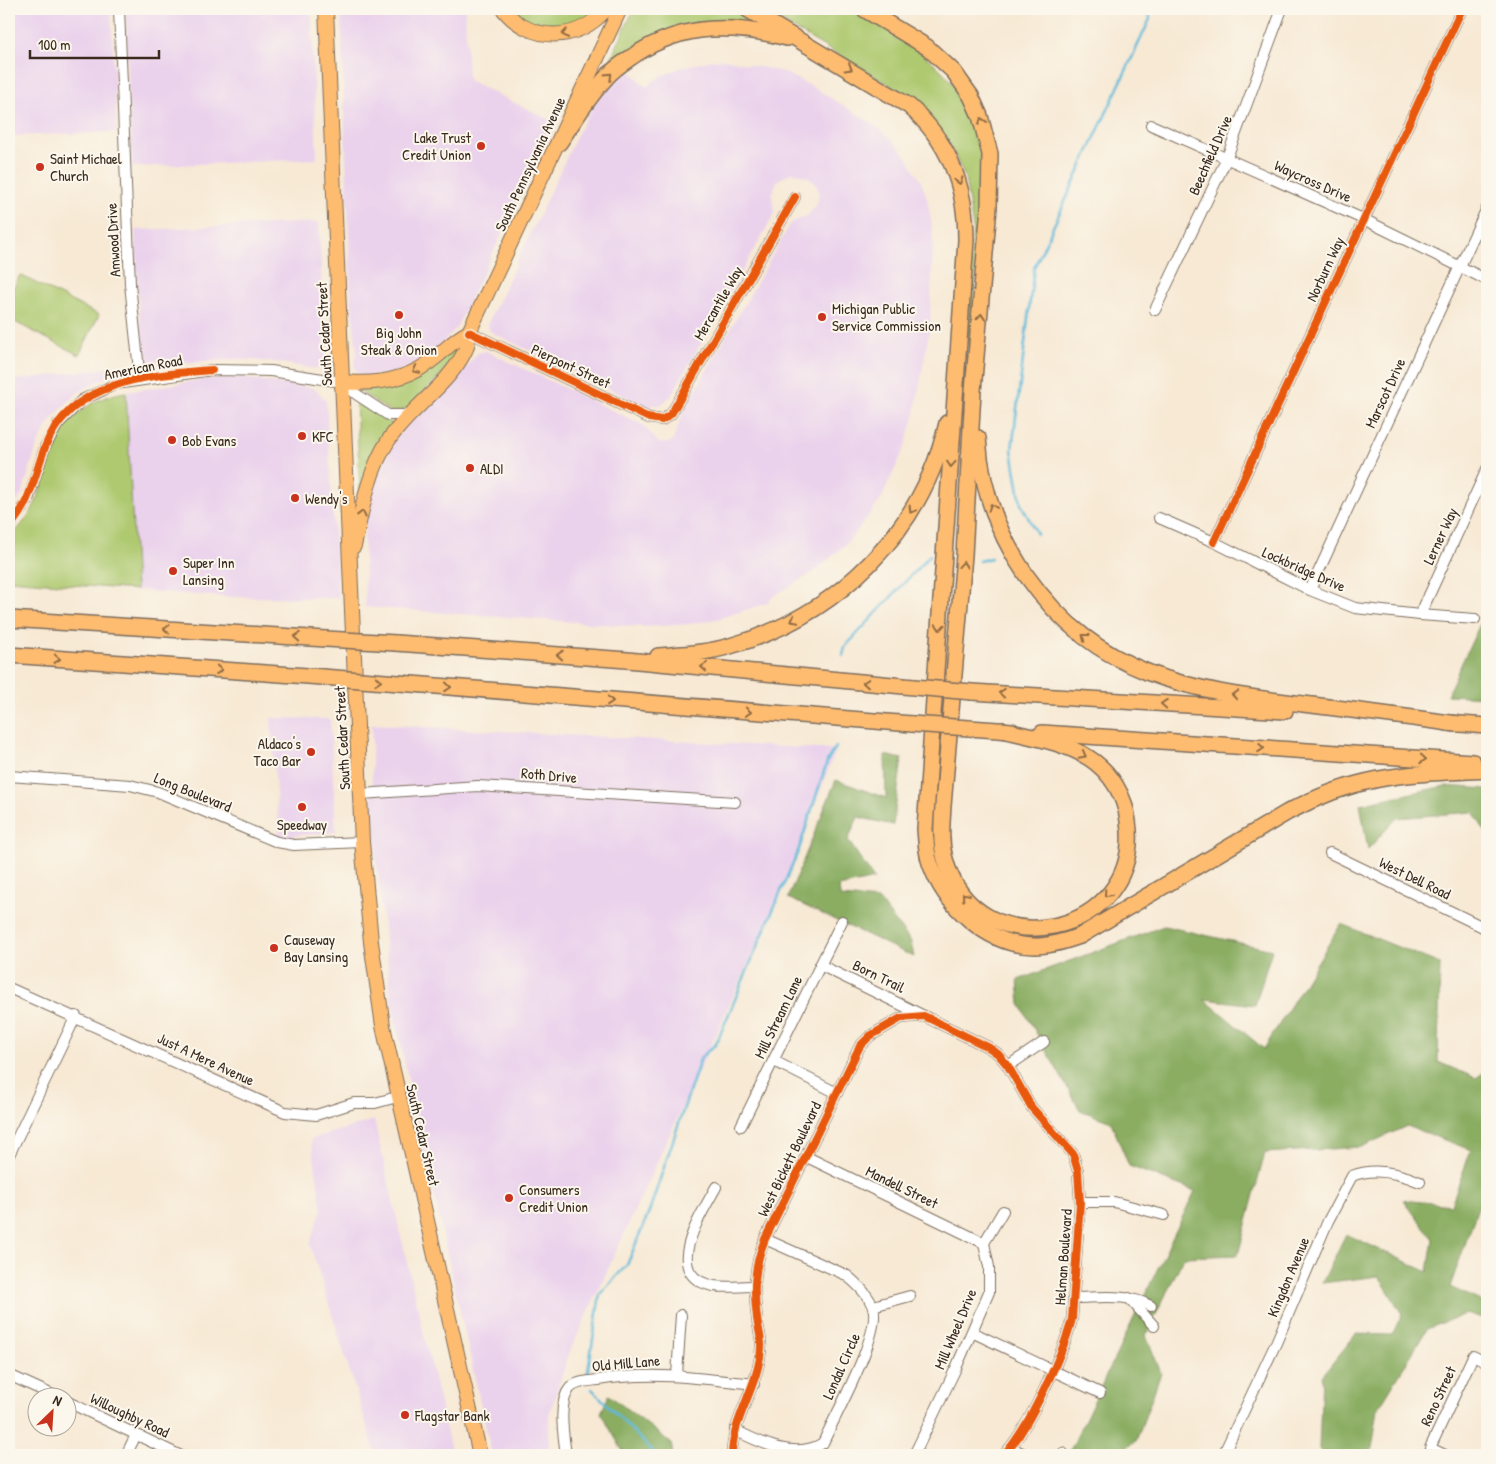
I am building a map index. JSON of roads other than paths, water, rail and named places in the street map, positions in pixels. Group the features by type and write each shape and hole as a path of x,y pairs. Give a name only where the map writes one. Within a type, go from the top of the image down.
{"highway":[{"path":"747,9 807,43 909,106 923,118 950,157 964,197 966,222 959,347 925,829 930,863 952,905 975,923 1006,940 1034,946 1065,941 1080,936 1288,812 1325,794 1361,782 1392,775 1487,770"},
{"path":"864,9 918,40 947,64 971,96 983,125 990,154 990,184 977,366 978,434 981,464 985,487 998,522 1013,554 1035,587 1064,618 1091,642 1137,670 1185,686 1268,700 1457,724"},
{"path":"559,142 607,76 646,48 669,37 695,30 730,28 763,32 807,43"},
{"path":"626,660 702,651 746,641 770,632 816,608 857,577 884,549 911,513 934,467 947,424 959,347"},
{"path":"977,366 973,391 964,555 943,806 943,852 952,877 960,891 974,906 987,915 1004,923 1025,928 1043,928 1066,924 1097,905 1111,891 1121,874 1129,842 1125,806 1110,778 1090,758 1059,744 1003,730"},
{"path":"9,619 396,643 626,660 972,692 1487,726"},
{"path":"9,655 322,677 912,724 1487,763"}],"main road":[{"name":"South Cedar Street","path":"326,9 362,842 374,968 397,1097 480,1455"},
{"path":"503,9 528,30 555,35 581,29 594,21 606,9"},
{"name":"South Pennsylvania Avenue","path":"350,561 376,465 388,442 409,415 456,365 466,350 469,332 620,9"},
{"path":"342,382 377,382 408,374 434,359 453,340 469,332"}],"street":[{"name":"Amwood Drive","path":"118,9 130,284 140,380"},
{"name":"Beechfield Drive","path":"1155,310 1226,160 1282,9"},
{"name":"Norburn Way","path":"1214,542 1462,9"},
{"name":"Waycross Drive","path":"1152,126 1363,219 1487,280"},
{"name":"Mercantile Way","path":"662,420 671,414 795,197"},
{"name":"Marscot Drive","path":"1310,590 1487,208"},
{"name":"Pierpont Street","path":"469,332 649,418 662,420"},
{"name":"American Road","path":"9,527 28,500 47,442 61,419 77,403 92,394 116,384 191,371 241,369 278,372 342,382"},
{"path":"342,382 356,394 388,415 395,417 409,415"},
{"name":"Lerner Way","path":"1420,615 1487,469"},
{"name":"Lockbridge Drive","path":"1159,518 1214,542 1310,590 1355,608 1420,615 1475,618"},
{"name":"Long Boulevard","path":"9,776 136,787 158,792 277,842 294,845 362,842"},
{"name":"Roth Drive","path":"361,794 478,786 735,802"},
{"name":"West Dell Road","path":"1330,853 1487,929"},
{"name":"Mill Stream Lane","path":"741,1126 842,921"},
{"name":"Born Trail","path":"820,965 924,1016"},
{"name":"Just A Mere Avenue","path":"9,988 76,1016 285,1112 316,1115 354,1103 376,1103 397,1097"},
{"path":"9,1155 76,1016"},
{"path":"924,1016 988,1047 998,1054 1008,1066 1044,1042"},
{"name":"West Bickett Boulevard","path":"732,1455 735,1430 754,1384 761,1348 753,1286 756,1263 765,1239 860,1046 870,1036 901,1018 924,1016"},
{"path":"774,1061 836,1093"},
{"name":"Helman Boulevard","path":"1008,1066 1032,1108 1073,1154 1078,1171 1080,1202 1074,1298 1068,1336 1052,1370 1008,1451"},
{"name":"Mandell Street","path":"807,1157 984,1243"},
{"name":"Kingdon Avenue","path":"1223,1455 1276,1343 1328,1221 1352,1176 1365,1171 1400,1174 1420,1182"},
{"path":"716,1187 689,1242 686,1252 687,1268 695,1276 714,1286 753,1286"},
{"path":"1080,1202 1114,1202 1164,1215"},
{"path":"984,1243 1003,1211"},
{"path":"765,1239 846,1275 865,1293 873,1306 910,1296"},
{"name":"Mill Wheel Drive","path":"914,1455 989,1292 989,1267 984,1243"},
{"path":"1074,1298 1129,1298 1141,1300 1151,1306"},
{"path":"1129,1298 1154,1326"},
{"name":"Londal Circle","path":"735,1430 770,1445 784,1448 811,1449 823,1443 872,1335 875,1323 873,1306"},
{"path":"678,1375 681,1315"},
{"path":"972,1332 1100,1393"},
{"name":"Reno Street","path":"1445,1455 1430,1448 1473,1356 1487,1363"},
{"path":"9,1374 34,1386"},
{"name":"Old Mill Lane","path":"566,1455 562,1425 565,1396 571,1387 580,1383 625,1375 678,1375 754,1384"},
{"name":"Willoughby Road","path":"78,1407 179,1455"},
{"path":"126,1455 136,1435"},
{"path":"1008,1451 1027,1455"}],"waterway":[{"path":"1037,534 1021,504 1012,450 1034,268 1150,19 1149,9"},
{"path":"843,656 845,647 930,555"},
{"path":"979,561 991,558"},
{"path":"587,1378 600,1294 627,1265 649,1212 701,1057 716,1044 799,849 828,759 836,747"},
{"path":"592,1389 656,1455"}],"place":[{"name":"Lake Trust Credit Union","path":"481,146"},
{"name":"Saint Michael Church","path":"40,167"},
{"name":"Big John Steak & Onion","path":"399,315"},
{"name":"Michigan Public Service Commission","path":"822,317"},
{"name":"KFC","path":"302,436"},
{"name":"Bob Evans","path":"172,440"},
{"name":"ALDI","path":"470,468"},
{"name":"Wendy's","path":"295,498"},
{"name":"Super Inn Lansing","path":"173,571"},
{"name":"Aldaco's Taco Bar","path":"311,752"},
{"name":"Speedway","path":"302,807"},
{"name":"Causeway Bay Lansing","path":"274,948"},
{"name":"Consumers Credit Union","path":"509,1198"},
{"name":"Flagstar Bank","path":"405,1415"}]}
